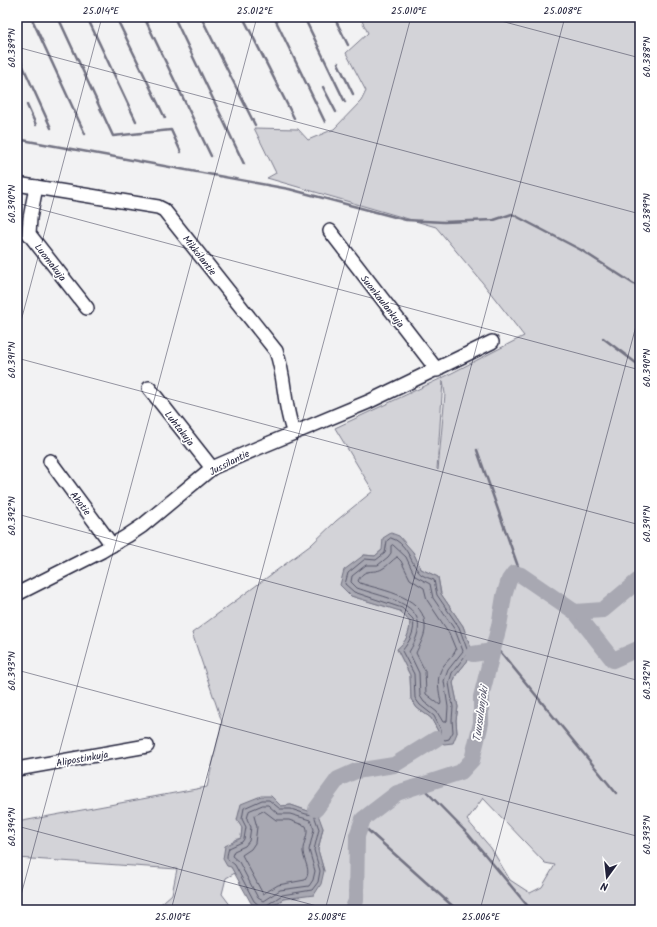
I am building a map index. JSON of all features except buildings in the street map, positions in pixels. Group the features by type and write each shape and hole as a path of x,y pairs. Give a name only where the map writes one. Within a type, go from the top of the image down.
{"street":[{"name":"Mikkolantie","path":"17,184 158,207 164,210 276,351 280,362 289,420 294,433"},
{"name":"Luomakuja","path":"36,187 30,218 29,234 87,308"},
{"name":"Suonkaulankuja","path":"330,232 437,370"},
{"name":"Jussilantie","path":"17,594 112,545 142,526 212,468 368,402 437,370 492,342"},
{"name":"Luhtakuja","path":"148,388 212,468"},
{"name":"Ahotie","path":"50,462 112,545"},
{"name":"Alipostinkuja","path":"17,769 147,746"}],"shaded area":[{"path":"360,17 640,17 640,910 267,910 283,899 297,896 324,871 318,850 323,828 308,811 291,805 281,806 242,828 241,838 234,840 231,867 235,873 226,878 222,894 234,910 154,910 172,894 177,869 17,858 17,822 207,787 222,722 192,633 311,545 336,521 373,491 335,428 444,377 524,336 482,282 436,227 267,178 276,173 254,128 298,129 308,140 334,129 361,101 366,91 346,53 368,33","holes":["443,381 445,394 438,470 437,469","382,550 413,552 421,569 438,577 441,594 463,626 473,654 456,675 453,683 458,707 456,720 457,733 438,731 431,718 417,708 411,699 410,675 397,649 407,637 410,622 401,611 351,596 364,555 375,556","483,798 545,863 555,865 542,887 530,893 510,880 491,848 467,820"]}],"water":[{"path":"391,533 399,536 413,552 421,569 438,577 441,594 463,626 473,654 456,675 453,683 458,707 456,720 457,733 453,743 444,744 436,739 438,731 431,718 417,708 411,699 410,675 397,649 407,637 410,622 400,611 351,596 340,585 344,570 364,555 375,556 382,550 383,538"},
{"path":"261,796 271,796 281,806 291,805 308,811 316,809 323,828 318,850 324,871 321,884 314,895 283,899 267,910 258,910 251,903 231,867 227,866 223,859 225,846 241,838 242,828 237,820 241,804"}],"waterway":[{"path":"31,17 85,134"},
{"path":"58,17 113,136 171,130 181,152"},
{"path":"87,17 136,121"},
{"path":"116,17 165,118"},
{"path":"144,17 211,156"},
{"path":"174,17 244,164"},
{"path":"201,17 255,125"},
{"path":"243,17 294,118"},
{"path":"274,17 325,122"},
{"path":"304,17 345,102"},
{"path":"334,17 348,45"},
{"path":"17,53 51,128"},
{"path":"338,63 353,94"},
{"path":"323,87 336,112"},
{"path":"27,105 36,125"},
{"path":"17,117 20,124"},
{"path":"17,139 289,189 406,220 444,222 494,220 512,214 581,250 640,288"},
{"path":"603,338 640,366"},
{"path":"477,450 521,575"},
{"name":"Tuusulanjoki","path":"352,910 356,901 357,836 363,819 397,793 461,772 472,760 481,723 481,697 499,626 504,596 509,580 514,573 521,575 575,612 603,610 640,579"},
{"name":"Tuusulanjoki","path":"575,612 613,660 640,648"},
{"path":"494,644 616,793"},
{"path":"473,654 492,651"},
{"path":"316,809 338,779 356,771 394,765 436,739"},
{"path":"421,786 468,834 531,910"},
{"path":"361,824 457,910"}]}
